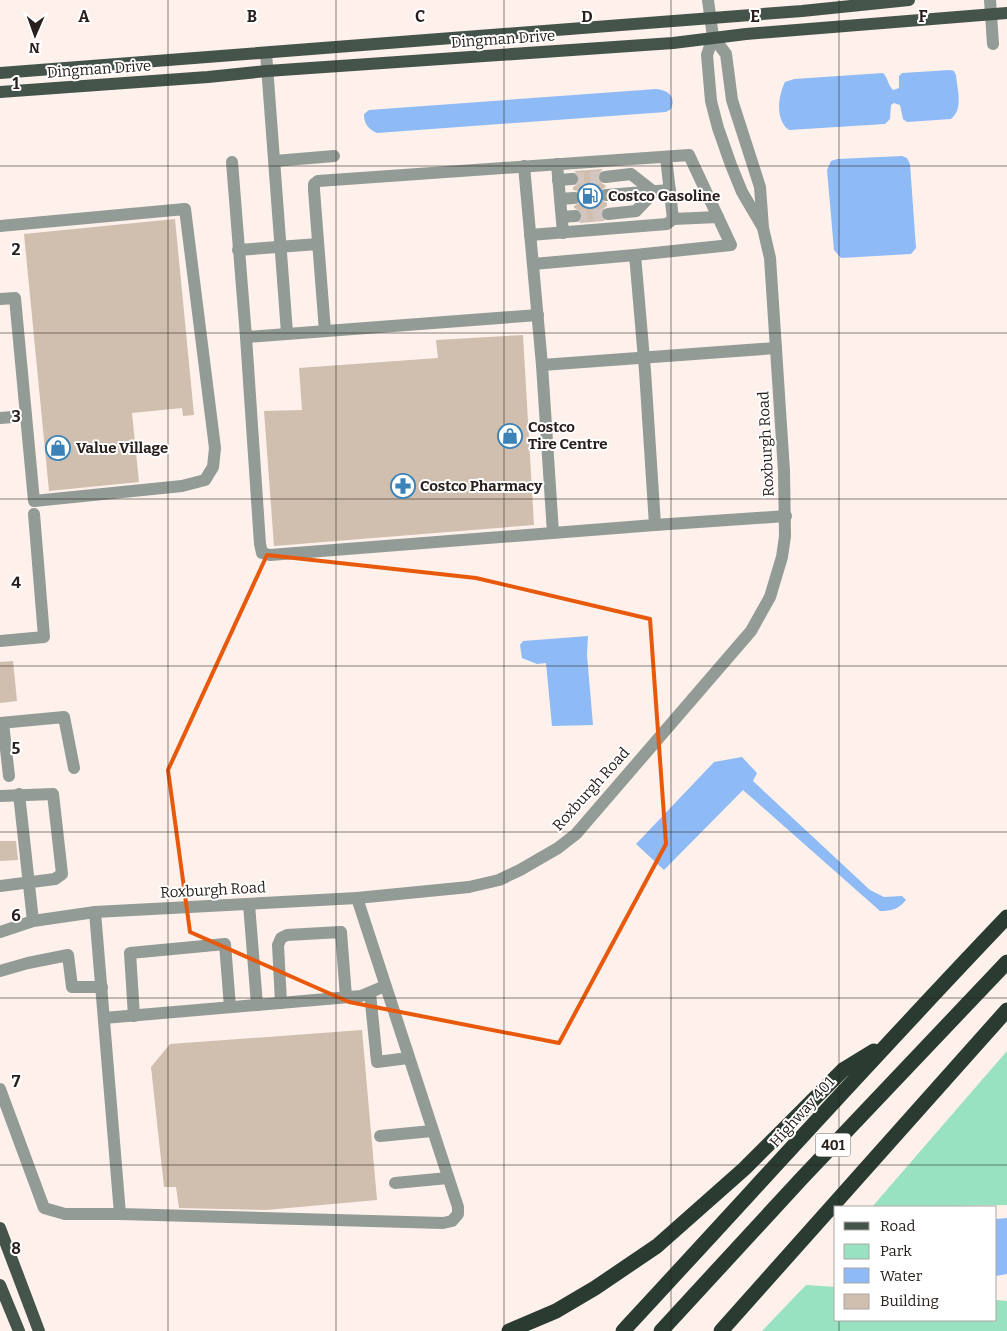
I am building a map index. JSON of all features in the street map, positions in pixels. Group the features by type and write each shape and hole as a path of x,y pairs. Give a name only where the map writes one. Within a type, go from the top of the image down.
{"highway":[{"name":"Highway 401","path":"623,1331 783,1159 888,1042 1007,917"},
{"name":"401","path":"660,1331 1007,962"},
{"path":"721,1331 1007,1010"},
{"path":"509,1331 556,1311 595,1288 657,1246 744,1169 843,1070 888,1042"}],"main road":[{"name":"Dingman Drive","path":"0,73 802,11 909,0"},
{"name":"Dingman Drive","path":"0,92 267,71 673,43 713,37 1007,13"},
{"path":"0,1228 39,1331"},
{"path":"0,1285 19,1331"}],"street":[{"path":"708,0 713,37"},
{"path":"990,0 993,44"},
{"name":"Roxburgh Road","path":"713,37 707,55 711,101 718,128 742,192 763,228"},
{"name":"Roxburgh Road","path":"0,932 33,921 96,912 357,898 469,887 499,880 558,848 576,834 751,631 770,597 786,536 776,348 770,258 763,228 760,187 732,100 726,54 713,37"},
{"path":"266,53 287,333"},
{"path":"325,330 314,190 314,184 318,181 689,155 731,244 635,256 533,264"},
{"path":"275,161 334,156"},
{"path":"666,156 673,219"},
{"path":"232,162 262,553 270,555 786,516"},
{"path":"557,164 563,233"},
{"path":"524,166 542,365 553,533"},
{"path":"605,176 631,174 654,192"},
{"path":"558,180 572,179"},
{"path":"606,195 670,190"},
{"path":"608,214 636,212 654,192"},
{"path":"560,199 574,198"},
{"path":"0,226 185,209 215,448 213,467 205,480 182,486 34,500 15,298 0,299"},
{"path":"562,217 575,216"},
{"path":"530,235 667,224 673,219 718,217"},
{"path":"238,250 318,244"},
{"path":"635,256 655,525"},
{"path":"246,337 538,315"},
{"path":"542,365 776,348"},
{"path":"0,418 26,416"},
{"path":"0,640 44,637 34,514"},
{"path":"9,776 2,723 64,717 74,768"},
{"path":"19,794 33,921"},
{"path":"0,796 53,794 62,874 55,879 28,884 0,886"},
{"path":"0,1089 44,1208 65,1214 443,1223 452,1221 458,1214 458,1207 357,898"},
{"path":"249,904 257,1005"},
{"path":"96,912 120,1214"},
{"path":"281,1003 278,945 281,938 287,935 341,932 346,998"},
{"path":"134,1016 130,952 225,944 230,1007"},
{"path":"0,971 28,963 68,956 72,987 102,987"},
{"path":"104,1018 346,998 361,996 385,986"},
{"path":"370,993 377,1062 408,1058"},
{"path":"380,1136 432,1131"},
{"path":"396,1182 448,1178"}],"highlighted area":[{"path":"267,555 476,578 650,619 666,844 559,1043 349,1002 190,932 168,770"}],"green space":[{"path":"1007,1051 1007,1205 873,1206"},
{"path":"806,1285 834,1287 834,1321 997,1321 997,1300 1007,1301 1007,1331 762,1331"}],"water":[{"path":"954,71 956,75 959,99 955,115 951,119 907,122 903,119 900,105 894,103 891,105 890,119 885,124 789,130 781,120 779,101 783,88 785,82 794,79 883,73 893,90 899,88 899,76 902,73"},
{"path":"656,89 667,92 672,97 671,109 666,112 377,133 367,126 364,118 364,114 369,110"},
{"path":"902,156 907,158 910,164 916,248 911,254 841,258 834,250 827,170 831,161 837,159"},
{"path":"588,636 587,655 593,725 552,726 546,663 537,664 522,658 520,645 523,641"},
{"path":"742,757 757,773 753,781 870,890 884,897 902,896 906,900 901,906 888,911 880,911 743,790 664,870 636,844 714,762"},
{"path":"1007,1218 1007,1274 997,1276 997,1219"}],"building":[{"path":"603,169 598,173 597,177 599,182 606,187 599,191 598,195 600,200 607,203 607,206 600,211 604,221 579,223 583,215 574,206 581,202 582,197 578,191 573,190 573,187 579,183 580,178 574,171"},
{"path":"175,219 194,415 183,416 182,408 132,413 139,482 49,491 24,234"},
{"path":"523,335 534,525 274,546 264,411 302,410 299,368 438,358 436,340"},
{"path":"13,661 17,701 0,703 0,662"},
{"path":"0,841 16,841 18,860 0,861"},
{"path":"362,1030 377,1200 266,1210 179,1208 176,1187 164,1187 151,1067 170,1044"}],"tunnel":[{"path":"572,179 605,177"},
{"path":"574,198 606,195"},
{"path":"575,216 608,214"}],"place":[{"name":"Costco Gasoline","path":"590,196"},
{"name":"Costco Tire Centre","path":"510,436"},
{"name":"Value Village","path":"58,448"},
{"name":"Costco Pharmacy","path":"403,486"}]}
